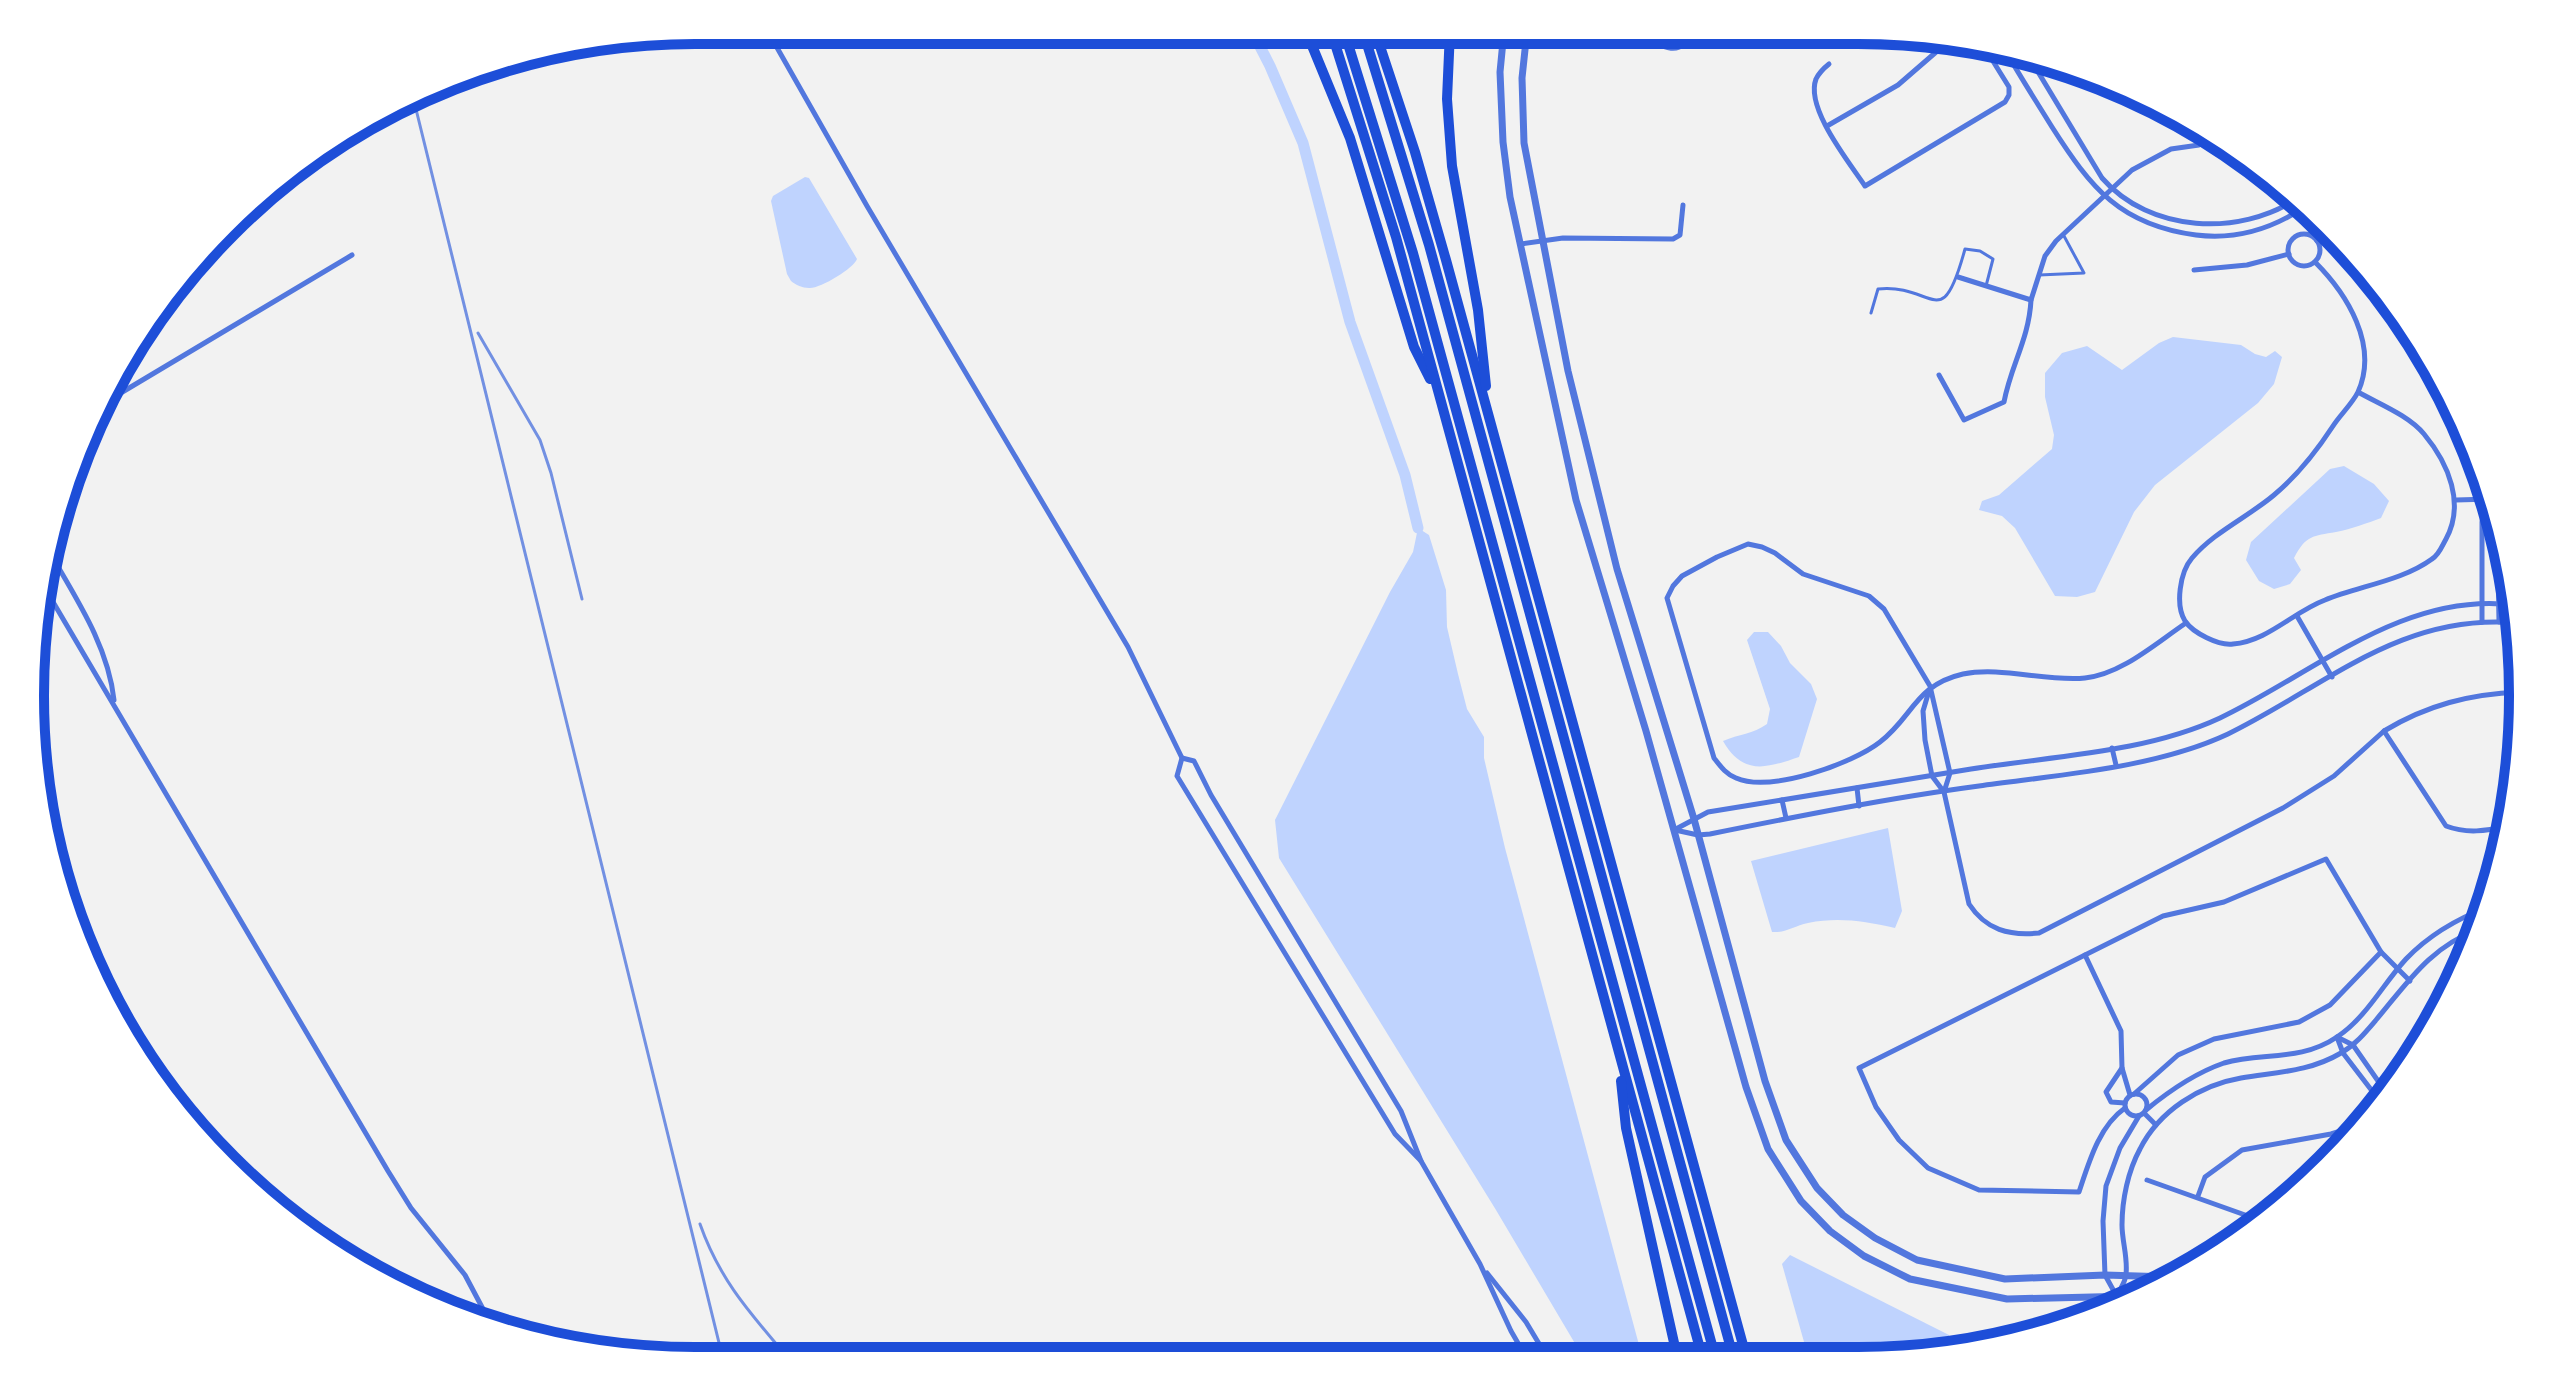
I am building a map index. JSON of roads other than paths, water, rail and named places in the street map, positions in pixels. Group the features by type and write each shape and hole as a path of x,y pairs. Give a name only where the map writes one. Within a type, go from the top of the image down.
{"highway":[{"path":"1311,44 1354,150 1414,347 1442,403"},
{"path":"1335,44 1376,165 1700,1347"},
{"path":"1348,44 1413,253 1713,1347"},
{"path":"1367,44 1434,261 1731,1347"},
{"path":"1379,44 1426,188 1744,1347"},
{"path":"1449,44 1447,99 1452,166 1478,310 1490,420"},
{"path":"1618,1051 1626,1128 1675,1347"}],"street":[{"path":"775,44 901,264 1128,647 1182,758 1177,776 1395,1134 1421,1161"},
{"path":"1503,44 1500,72 1503,142 1510,197 1576,500 1746,1087 1768,1149 1801,1201 1830,1231 1864,1256 1910,1279 2007,1299 2109,1296"},
{"path":"1526,44 1522,78 1524,143 1568,371 1617,569 1694,819 1765,1081 1786,1140 1817,1188 1843,1215 1875,1238 1917,1260 2005,1279 2153,1276"},
{"path":"1660,44 1672,50 1684,44"},
{"path":"1827,126 1898,85 1939,50"},
{"path":"1829,64 1816,79 1815,102 1865,186 2005,102 2009,87 1991,58"},
{"path":"2013,63 2076,165 2104,198 2124,212 2149,225 2173,232 2208,236 2249,232 2272,225 2294,213"},
{"path":"2036,69 2090,160 2112,189 2161,216 2186,223 2228,224 2260,216 2285,204"},
{"path":"1939,375 1964,420 2004,402 2030,325 2031,300 2045,256 2132,170 2171,149 2202,143"},
{"path":"1521,244 1563,238 1673,239 1680,235 1683,205"},
{"path":"2208,236 2210,224"},
{"path":"2308,235 2317,241 2320,254 2315,262 2307,266 2298,265 2289,254 2290,244 2297,236 2308,235"},
{"path":"2317,241 2321,238"},
{"path":"2194,270 2247,265 2289,254"},
{"path":"118,395 352,255"},
{"path":"2315,262 2331,277 2359,325 2365,354 2358,392 2303,468 2274,495 2190,560 2181,582 2180,602 2186,623 2199,634 2229,645 2253,641 2322,601 2414,569 2436,557 2454,524 2456,500 2448,472 2423,433 2401,415 2358,392"},
{"path":"1958,277 2031,300"},
{"path":"2456,500 2478,499"},
{"path":"2482,622 2486,525"},
{"path":"1944,792 1950,773 1930,686 1884,609 1869,596 1803,574 1762,547 1748,544 1682,576 1673,586 1667,598 1714,758 1725,772 1757,783 1809,775 1849,762 1882,741 1930,686 1964,674 2084,678 2107,672 2186,623"},
{"path":"57,566 85,614 111,672 114,705"},
{"path":"2499,583 2499,622"},
{"path":"52,600 388,1171 411,1208 465,1275 484,1311"},
{"path":"1674,830 1708,812 2112,748 2176,735 2219,718 2370,633 2417,615 2453,607 2499,603"},
{"path":"2297,616 2332,677"},
{"path":"1674,830 1698,835 2116,765 2181,751 2226,734 2377,649 2422,632 2456,624 2504,622"},
{"path":"1930,686 1923,711 1932,776 1944,792 1969,904 1979,920 2002,931 2020,935 2039,933 2283,808 2334,776 2384,731 2413,713 2483,693 2509,692"},
{"path":"2384,731 2446,826 2460,831 2495,829"},
{"path":"2112,748 2116,765"},
{"path":"1182,758 1194,761 1211,795 1401,1111 1421,1161 1480,1264 1520,1347"},
{"path":"1857,788 1859,806"},
{"path":"1782,800 1786,818"},
{"path":"2381,952 2330,1005 2299,1022 2214,1039 2178,1055 2132,1094 2111,1118 2089,1162 2079,1192 1979,1190 1928,1168 1899,1140 1876,1107 1859,1068 2163,916 2224,902 2326,859 2381,952 2410,981"},
{"path":"2115,1293 2105,1275 2103,1221 2106,1186 2120,1148 2143,1113 2176,1087 2226,1063 2278,1058 2323,1045 2337,1037 2355,1023 2420,946 2471,913"},
{"path":"2119,1292 2126,1275 2122,1224 2127,1183 2140,1148 2156,1125 2192,1095 2215,1086 2238,1078 2305,1068 2343,1053 2437,951 2463,935"},
{"path":"2085,955 2121,1031 2122,1068 2132,1094"},
{"path":"2337,1037 2353,1045 2380,1084"},
{"path":"2337,1037 2343,1053 2373,1093"},
{"path":"2122,1068 2106,1092 2111,1102 2125,1105"},
{"path":"2132,1094 2146,1099 2143,1113"},
{"path":"2125,1105 2129,1114 2143,1113 2156,1125"},
{"path":"2198,1196 2205,1177 2242,1150 2342,1131"},
{"path":"2147,1180 2249,1216"},
{"path":"1480,1264 1526,1322 1541,1347"}],"lane":[{"path":"2039,275 2084,273 2063,235"},
{"path":"1871,313 1878,289 1894,287 1932,301 1941,300 1951,293 1965,249 1980,251 1993,259 1986,286"}],"water":[{"path":"805,177 809,178 857,259 836,277 809,288 795,284 787,274 771,201 773,196"},
{"path":"2173,337 2241,345 2266,357 2275,351 2282,357 2274,384 2258,403 2155,485 2134,512 2095,592 2077,597 2055,596 2015,528 2002,516 1979,510 1982,501 1999,495 2052,449 2054,435 2045,397 2045,373 2062,353 2087,346 2122,370 2159,343"},
{"path":"2344,466 2374,484 2389,501 2381,518 2306,541 2294,558 2301,570 2290,584 2274,589 2259,581 2246,560 2251,542 2330,469"},
{"path":"1418,528 1429,535 1446,590 1447,627 1458,674 1467,709 1484,737 1484,758 1505,848 1640,1347 1577,1347 1279,858 1275,820 1413,552"},
{"path":"1754,632 1768,632 1781,646 1790,663 1811,684 1817,699 1799,757 1766,766 1739,760 1723,741 1767,724 1770,709 1747,640"},
{"path":"1888,828 1902,911 1895,928 1830,920 1772,932 1751,861"},
{"path":"1790,1255 1949,1335 1949,1340 1900,1346 1805,1347 1782,1264"}],"waterway":[{"path":"1259,44 1303,143 1350,322 1405,475 1418,528"}],"railway":[{"path":"416,107 720,1347"},
{"path":"478,333 540,440 582,599"},
{"path":"700,1224 727,1280 779,1347"}]}
